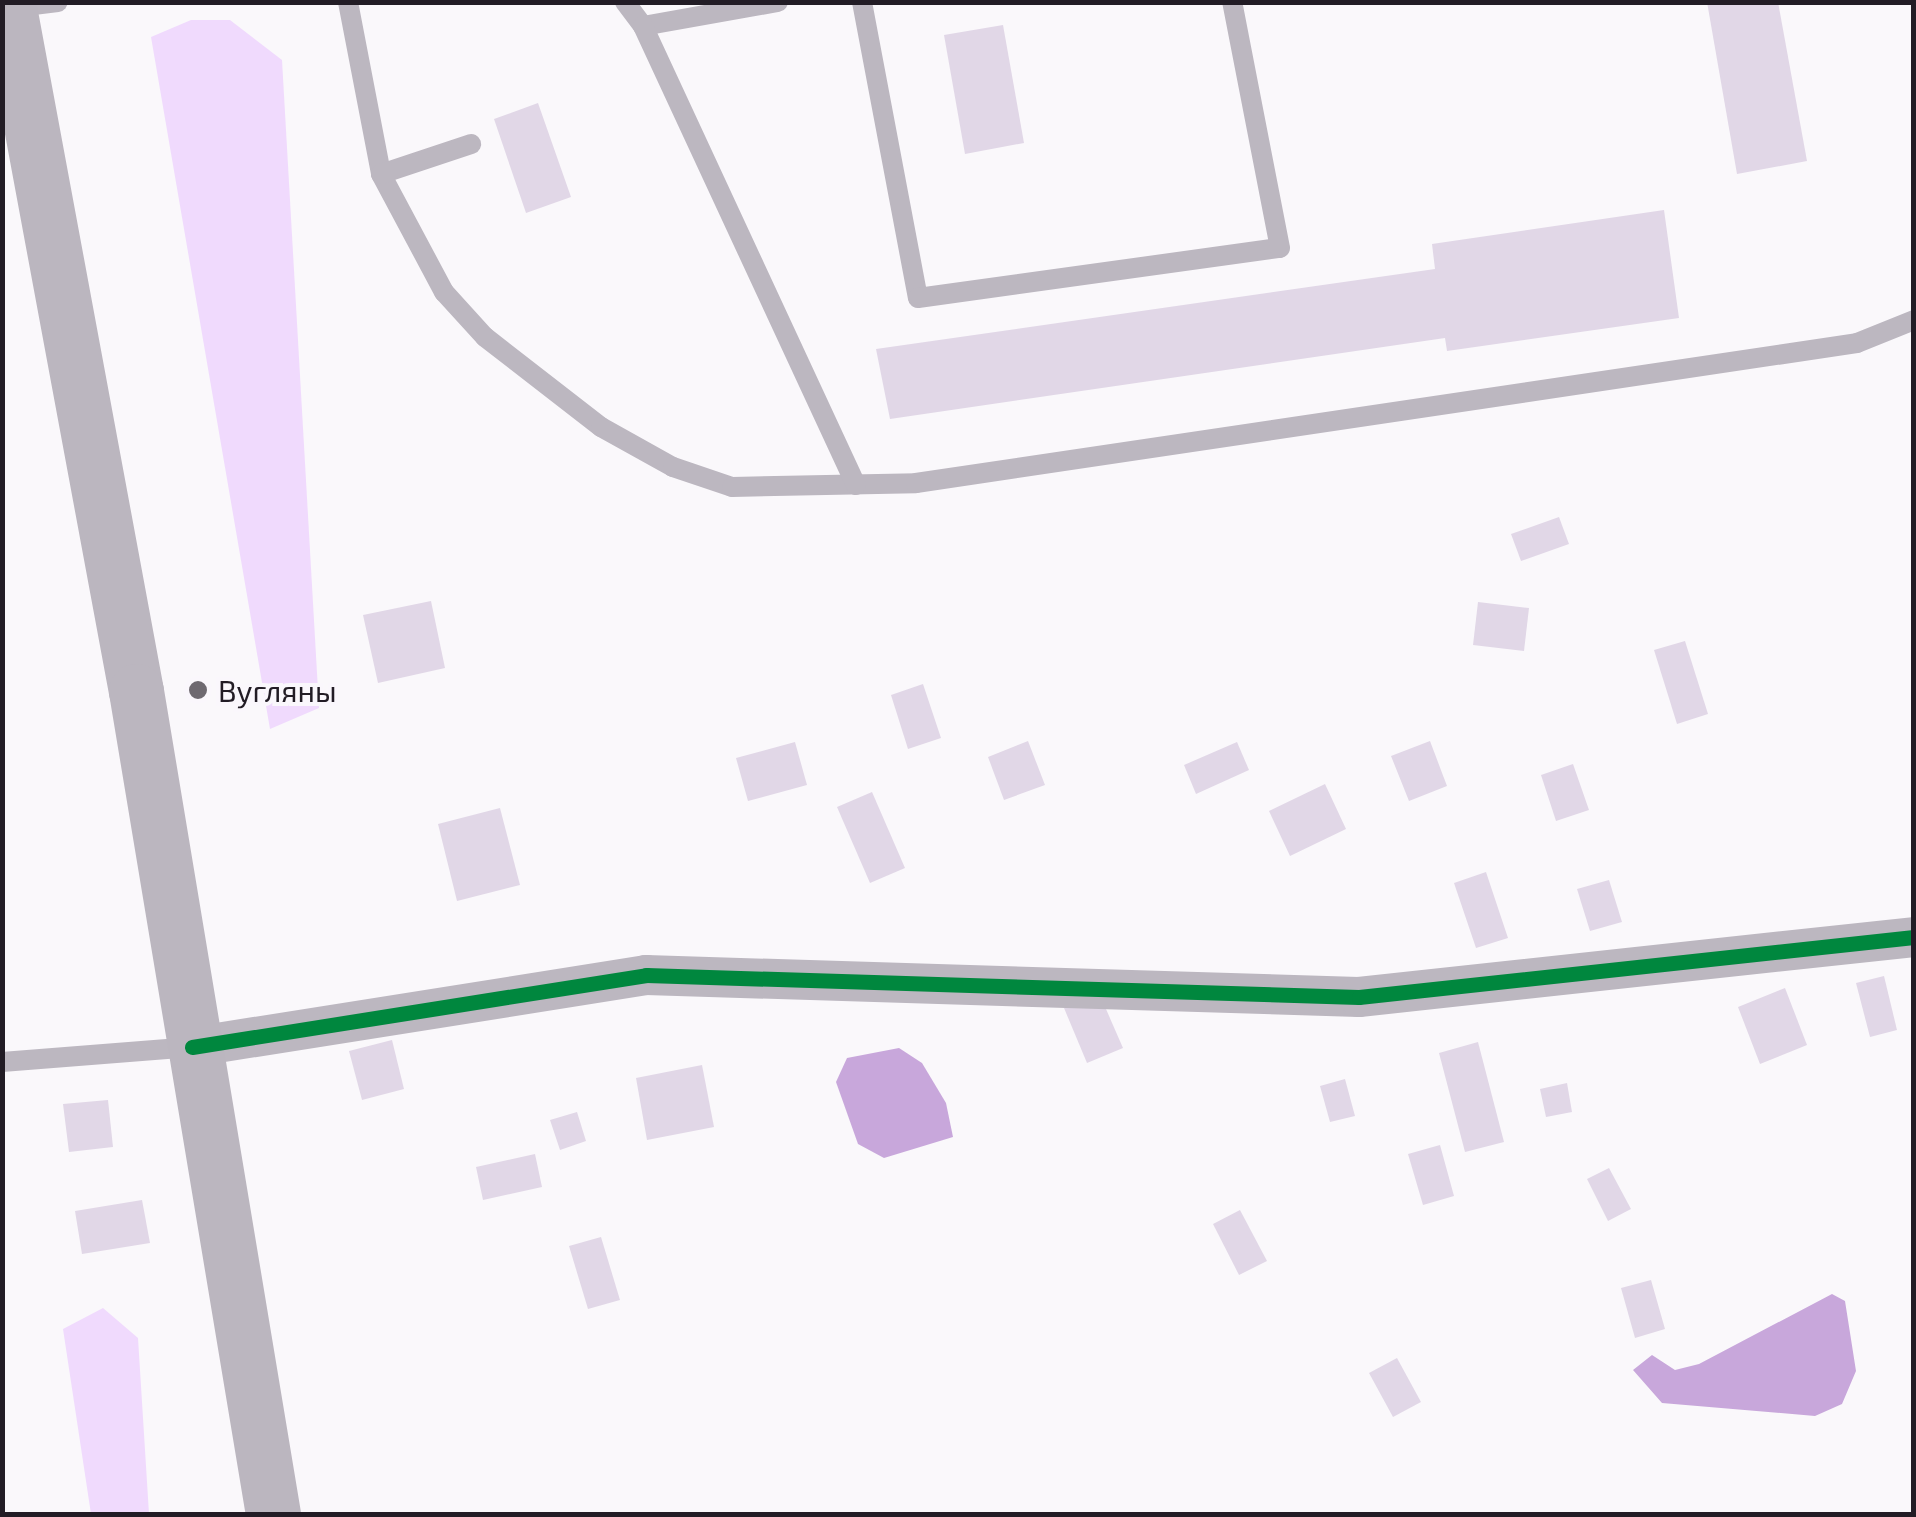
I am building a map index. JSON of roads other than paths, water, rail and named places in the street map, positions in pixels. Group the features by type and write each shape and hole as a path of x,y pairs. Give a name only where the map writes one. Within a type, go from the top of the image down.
{"main road":[{"path":"19,5 272,1514"}],"street":[{"path":"192,1047 646,975 1359,997 1914,937"}],"lane":[{"path":"348,2 381,174 444,292 485,337 601,427 732,487 935,480 1857,343 1914,320"},
{"path":"625,2 643,26 856,484"},
{"path":"643,26 778,2"},
{"path":"862,2 918,298 1280,248 1232,2"},
{"path":"381,174 471,144"},
{"path":"2,1062 192,1047"}],"place":[{"name":"Вугляны","path":"198,690"}]}
